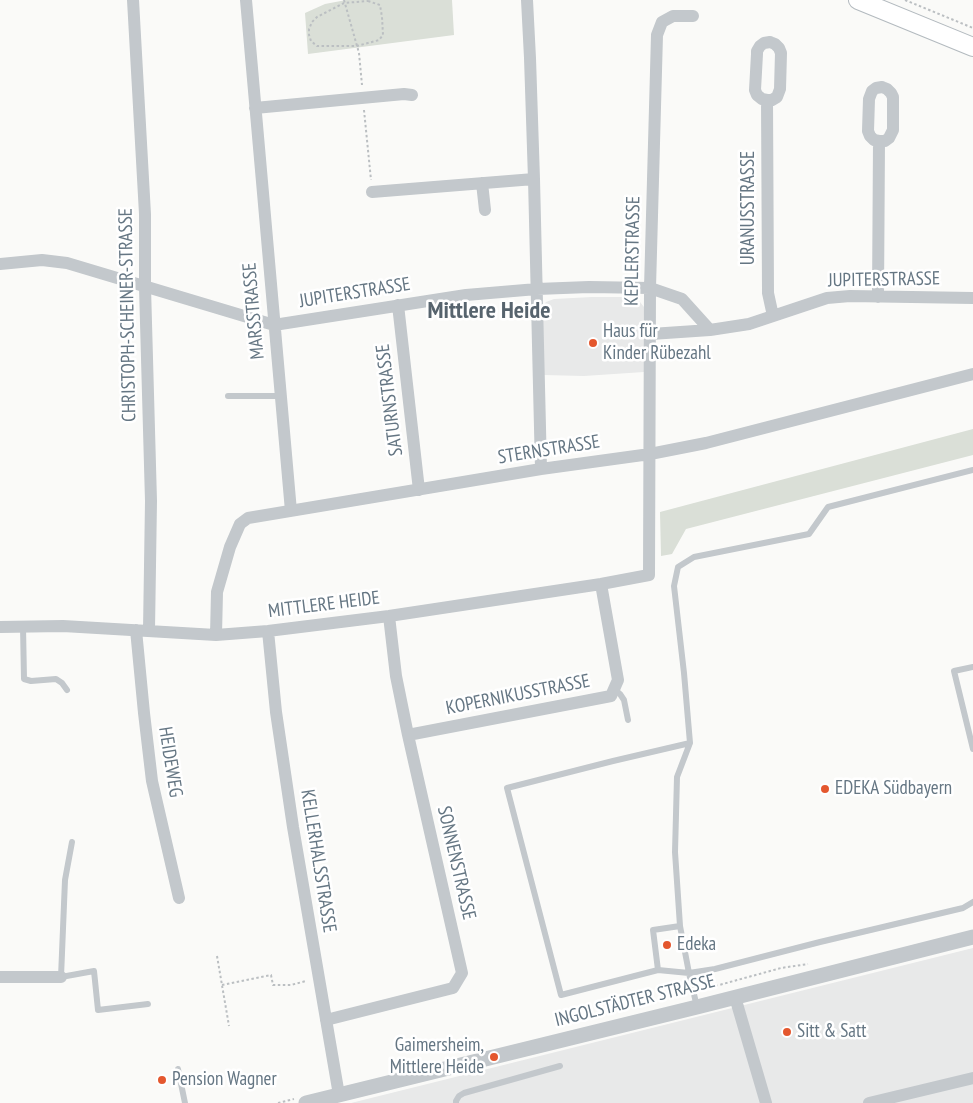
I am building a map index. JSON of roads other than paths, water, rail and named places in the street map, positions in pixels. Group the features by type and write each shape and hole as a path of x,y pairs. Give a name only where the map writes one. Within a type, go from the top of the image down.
{"main road":[{"path":"858,0 973,47"}],"street":[{"name":"CHRISTOPH-SCHEINER-STRASSE","path":"134,0 145,214 145,287 151,501 142,630"},
{"name":"MARSSTRASSE","path":"246,0 291,511"},
{"path":"527,0 534,178 541,469"},
{"name":"KEPLERSTRASSE","path":"649,575 650,288 657,35 662,22 673,16 693,16"},
{"path":"255,108 412,95"},
{"name":"URANUSSTRASSE","path":"767,100 768,293 773,316"},
{"path":"878,297 879,141"},
{"path":"372,192 534,178"},
{"path":"482,183 485,210"},
{"name":"JUPITERSTRASSE","path":"0,264 42,260 67,263 274,325 398,305 537,289 589,287 650,288 682,299 710,330"},
{"name":"JUPITERSTRASSE","path":"651,334 710,330 748,324 827,298 850,296 973,298"},
{"name":"SATURNSTRASSE","path":"398,305 419,490"},
{"name":"STERNSTRASSE","path":"216,635 217,592 230,547 240,524 248,518 541,469 650,454 706,443 973,374"},
{"name":"MITTLERE HEIDE","path":"0,626 63,626 216,635 268,631 389,616 649,575"},
{"name":"KOPERNIKUSSTRASSE","path":"408,735 611,696 618,680 601,584"},
{"name":"SONNENSTRASSE","path":"326,1020 453,988 462,973 408,735 396,676 389,616"},
{"name":"HEIDEWEG","path":"142,630 144,713 152,781 179,898"},
{"name":"KELLERHALSSTRASSE","path":"268,631 276,712 292,827 339,1095"},
{"name":"INGOLSTÄDTER STRASSE","path":"306,1103 973,937"},
{"path":"0,977 61,977"},
{"path":"735,997 766,1103"},
{"path":"869,1103 973,1078"}],"lane":[{"path":"228,396 281,396"},
{"path":"697,1007 680,926 675,852 677,777 690,743 674,586 678,567 694,557 809,534 828,507 973,470"},
{"path":"23,626 24,679 31,681 56,679 62,683 66,690"},
{"path":"973,666 954,672 973,749"},
{"path":"614,689 624,700 628,720"},
{"path":"690,743 613,760 507,788 562,995 658,970 689,972 716,969 963,908 973,902"},
{"path":"72,842 65,880 61,977 94,971 98,1010 148,1004"},
{"path":"658,970 653,930 680,926"},
{"path":"456,1103 459,1096 464,1093 560,1066"},
{"path":"178,1069 185,1103"}],"place":[{"name":"Haus für Kinder Rübezahl","path":"593,343"},
{"name":"EDEKA Südbayern","path":"825,789"},
{"name":"Edeka","path":"667,945"},
{"name":"Sitt & Satt","path":"787,1032"},
{"name":"Gaimersheim, Mittlere Heide","path":"494,1057"},
{"name":"Pension Wagner","path":"162,1080"}],"district":[{"name":"Mittlere Heide","path":"489,311"}]}
